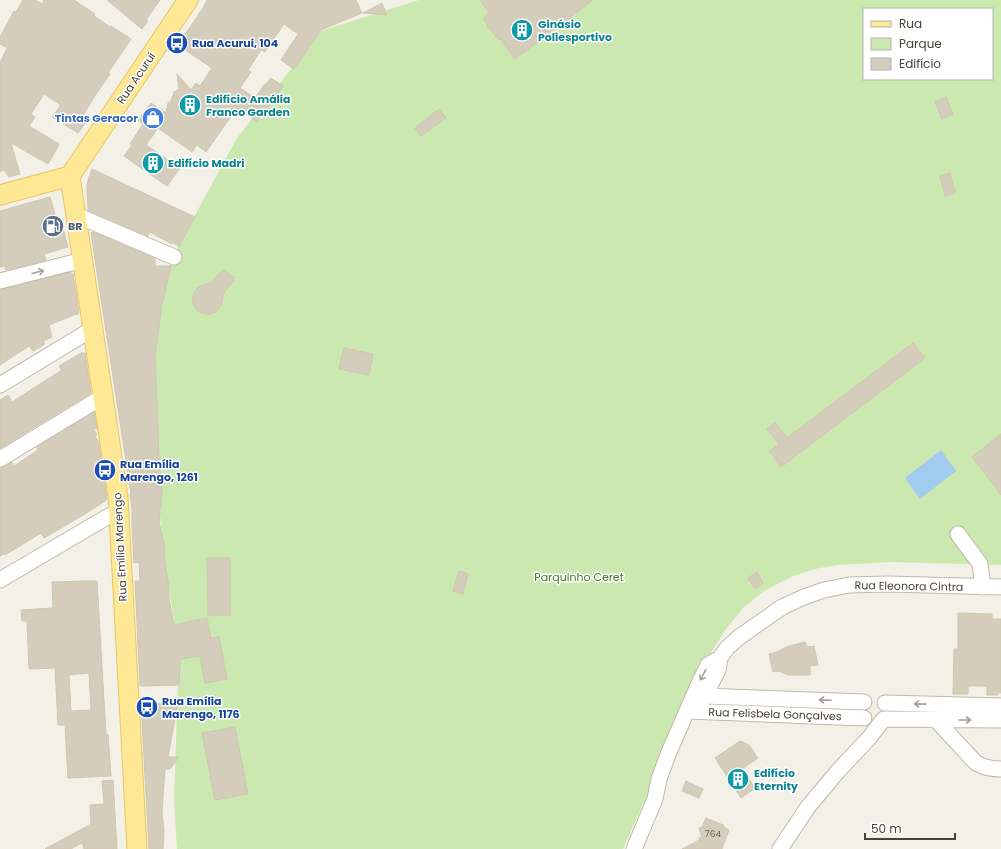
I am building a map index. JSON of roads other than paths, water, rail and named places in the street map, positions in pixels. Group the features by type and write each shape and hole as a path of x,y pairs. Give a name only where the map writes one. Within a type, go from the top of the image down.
{"main road":[{"name":"Rua Acuruí","path":"70,176 188,0"},
{"path":"0,194 70,176"},
{"name":"Rua Emília Marengo","path":"70,176 84,260 118,497 137,849"}],"street":[{"path":"76,215 174,257"},
{"path":"0,281 84,260"},
{"path":"0,385 94,328"},
{"path":"0,459 104,396"},
{"path":"0,580 119,511"},
{"path":"958,534 980,564 983,587"},
{"name":"Rua Eleonora Cintra","path":"634,849 655,798 659,779 669,752 699,696 718,670 720,658 727,648 738,638 782,607 824,590 849,585 888,584 1001,587"},
{"name":"Rua Felisbela Gonçalves","path":"699,696 864,702"},
{"path":"1001,706 885,703 878,698 871,698 864,702 861,713 870,723 877,723 883,719 1001,720"},
{"path":"780,849 808,806 869,738 883,719 886,714 885,703"},
{"name":"Rua Felisbela Gonçalves","path":"692,711 865,719"},
{"path":"865,719 869,738"},
{"path":"936,720 976,763 984,767 1001,769"}],"water":[{"path":"941,450 956,471 920,499 905,478"}],"place":[{"name":"Ginásio Poliesportivo","path":"522,30"},
{"name":"Rua Acurui, 104","path":"177,43"},
{"name":"Edifício Amália Franco Garden","path":"190,105"},
{"name":"Tintas Geracor","path":"153,118"},
{"name":"Edifício Madri","path":"153,163"},
{"name":"BR","path":"53,226"},
{"name":"Rua Emília Marengo, 1261","path":"105,470"},
{"name":"Rua Emília Marengo, 1176","path":"147,707"},
{"name":"Edifício Eternity","path":"738,779"}],"park label":[{"name":"Parquinho Ceret","path":"579,577"}]}
